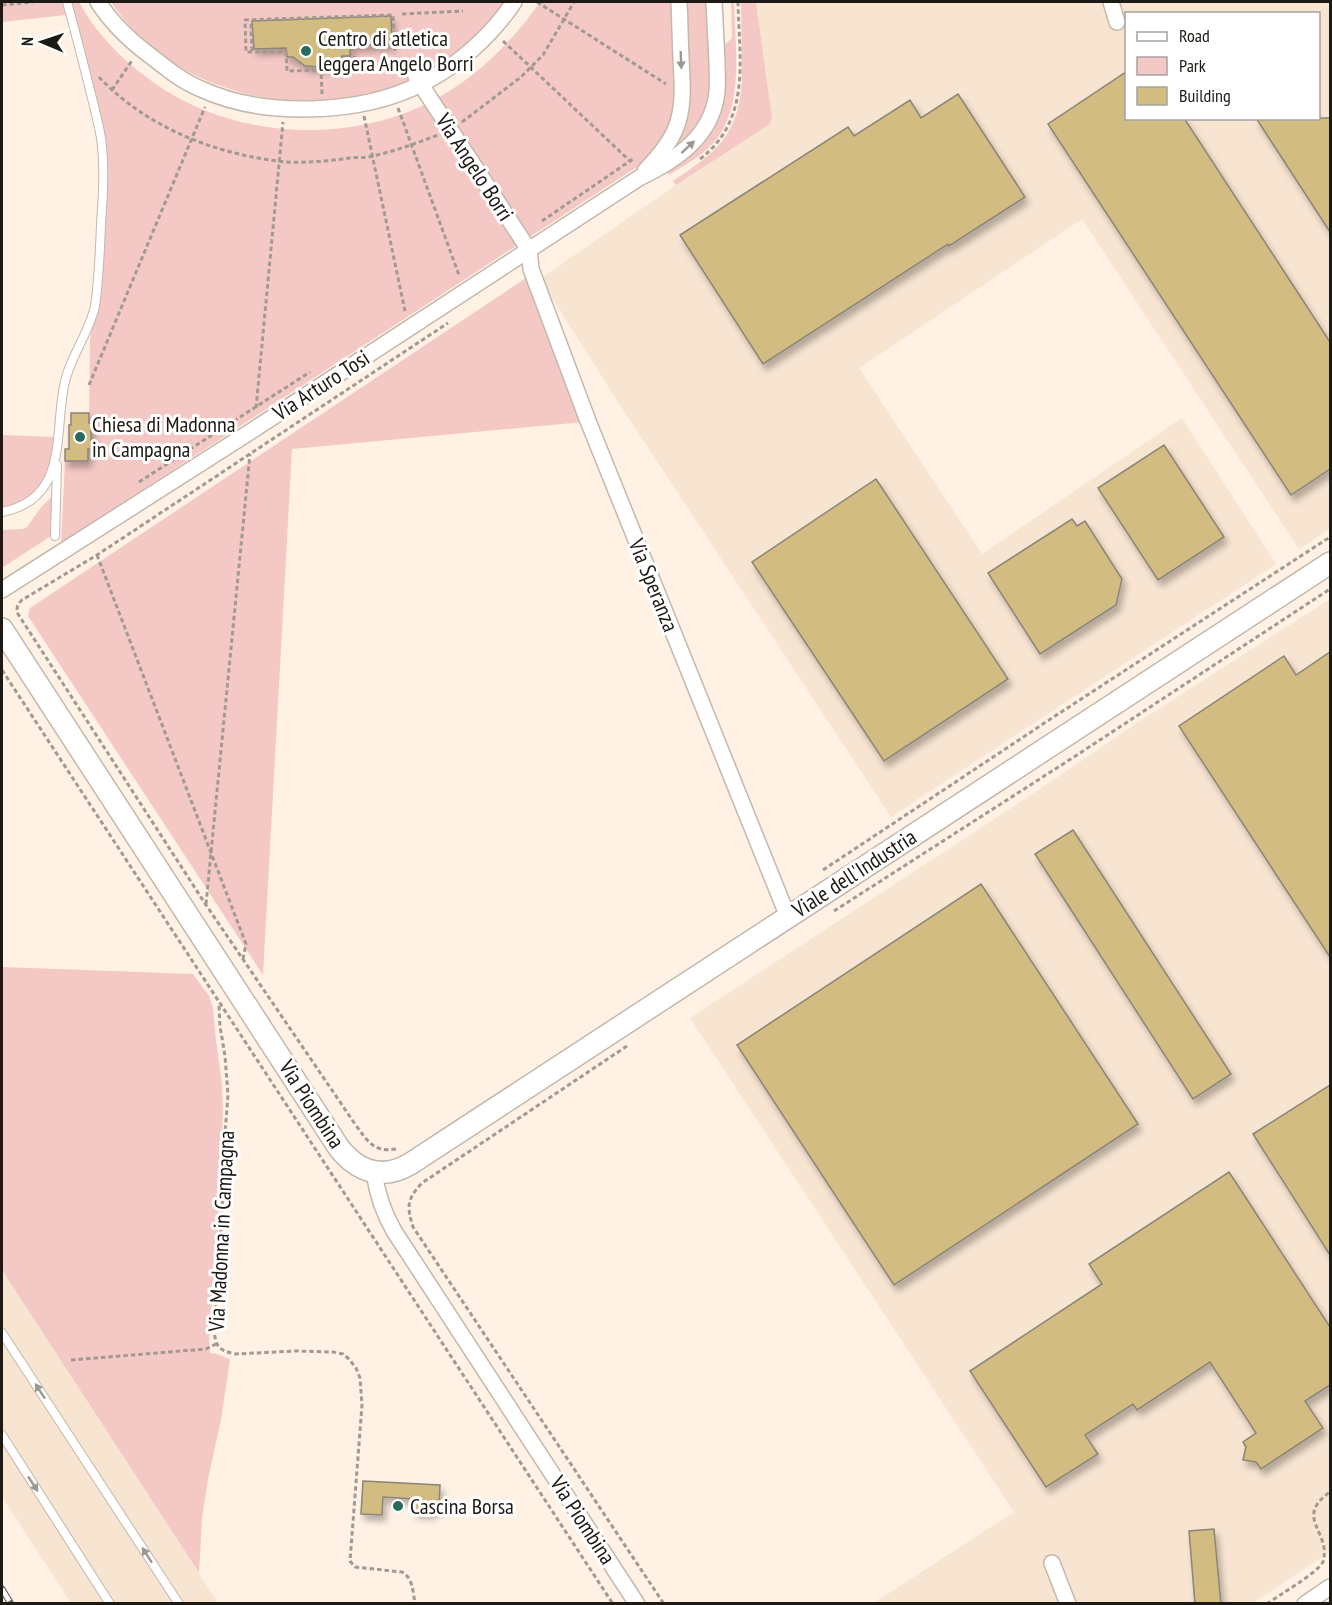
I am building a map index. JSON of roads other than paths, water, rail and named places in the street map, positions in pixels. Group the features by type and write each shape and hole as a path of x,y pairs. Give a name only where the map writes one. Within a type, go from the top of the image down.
{"street":[{"path":"98,2 120,30 173,74 211,93 252,105 284,108 322,108 362,104 393,95 418,80 452,66 502,20 514,2"},
{"name":"Via Arturo Tosi","path":"639,178 665,148 681,110 679,2"},
{"name":"Via Arturo Tosi","path":"2,590 253,430 639,178 670,162 690,146 700,135 712,114 717,92 714,2"},
{"path":"1111,2 1117,22"},
{"name":"Via Angelo Borri","path":"418,80 529,250"},
{"name":"Via Speranza","path":"529,250 531,269 588,421 788,917"},
{"name":"Viale dell'Industria","path":"374,1172 392,1172 410,1164 1330,563"},
{"name":"Via Piombina","path":"2,629 339,1148 356,1165 374,1172 379,1199 394,1232 637,1604"},
{"path":"1052,1563 1068,1604"},
{"path":"1305,1604 1330,1587"}],"lane":[{"path":"55,536 59,422 64,384 94,308 100,261 103,188 101,138 67,2"},
{"path":"2,512 18,508 36,497 51,475 58,447"},
{"path":"2,1333 179,1604"},
{"path":"2,1435 110,1604"}],"railway":[{"path":"2,1589 11,1604"}],"place":[{"name":"Centro di atletica leggera Angelo Borri","path":"306,51"},
{"name":"Chiesa di Madonna in Campagna","path":"80,437"},
{"name":"Cascina Borsa","path":"398,1506"}]}
